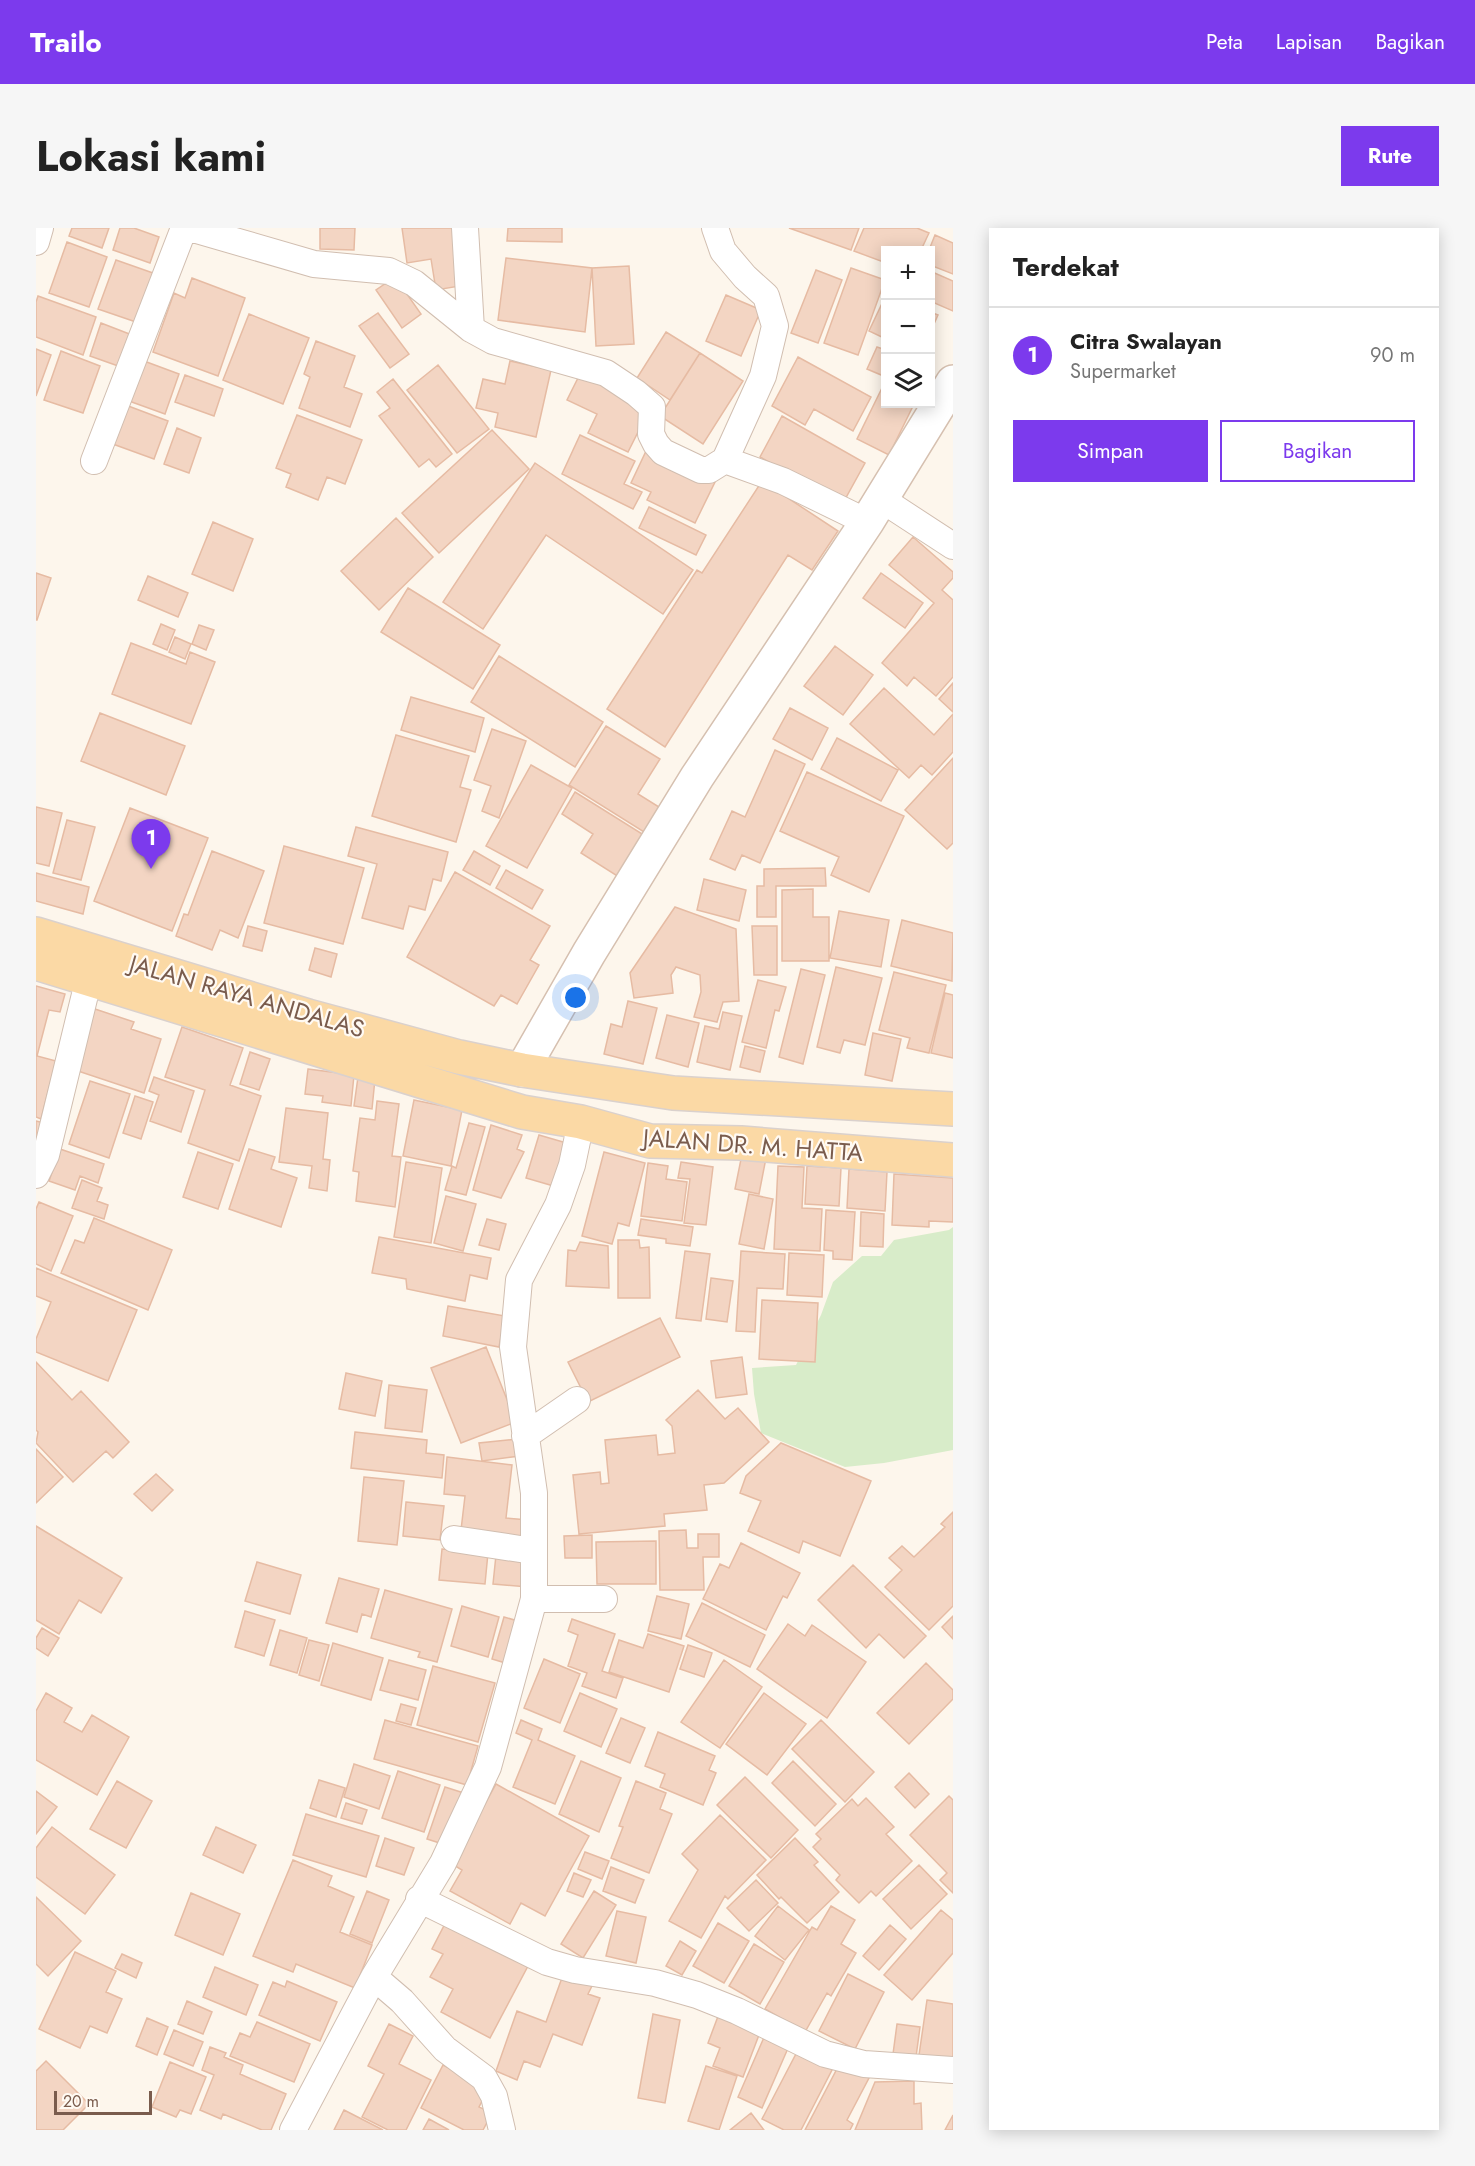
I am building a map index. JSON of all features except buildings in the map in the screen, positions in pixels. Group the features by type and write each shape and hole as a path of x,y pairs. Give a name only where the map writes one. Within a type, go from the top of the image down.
{"main road":[{"name":"JALAN RAYA ANDALAS","path":"36,934 308,1016 459,1057"},
{"name":"JALAN RAYA ANDALAS","path":"36,963 452,1090"},
{"name":"JALAN DR. M. HATTA","path":"459,1057 522,1070 673,1094 953,1109"},
{"name":"JALAN DR. M. HATTA","path":"452,1090 522,1112 581,1122 650,1141 741,1143 953,1160"}],"street":[{"path":"36,242 40,228"},
{"path":"94,461 184,228"},
{"path":"190,228 314,264 389,272 414,283 471,329 493,340 606,374 636,393 651,407 651,434 656,444 663,452 701,470 710,470 724,460 763,376 775,327 766,296 745,277 723,251 715,228"},
{"path":"465,228 471,329"},
{"path":"522,1070 589,953 697,777 874,511 953,382"},
{"path":"724,460 874,511 953,546"},
{"path":"36,1175 46,1155 88,978"},
{"path":"293,2130 374,1977 419,1899 443,1863 488,1767 534,1599 534,1492 513,1347 519,1280 558,1205 572,1165 581,1122"},
{"path":"525,1436 577,1400"},
{"path":"454,1539 533,1551"},
{"path":"534,1599 604,1599"},
{"path":"419,1899 546,1962 575,1970 655,1983 698,1995 737,2011 825,2054 864,2064 953,2070"},
{"path":"374,1977 402,2001 445,2049 484,2079 494,2096 502,2130"}],"green space":[{"path":"953,1227 953,1450 884,1463 845,1467 761,1433 752,1368 796,1365 821,1315 833,1282 862,1256 881,1256 894,1240 949,1230"}],"place":[{"name":"Citra Swalayan","path":"151,869"}]}
